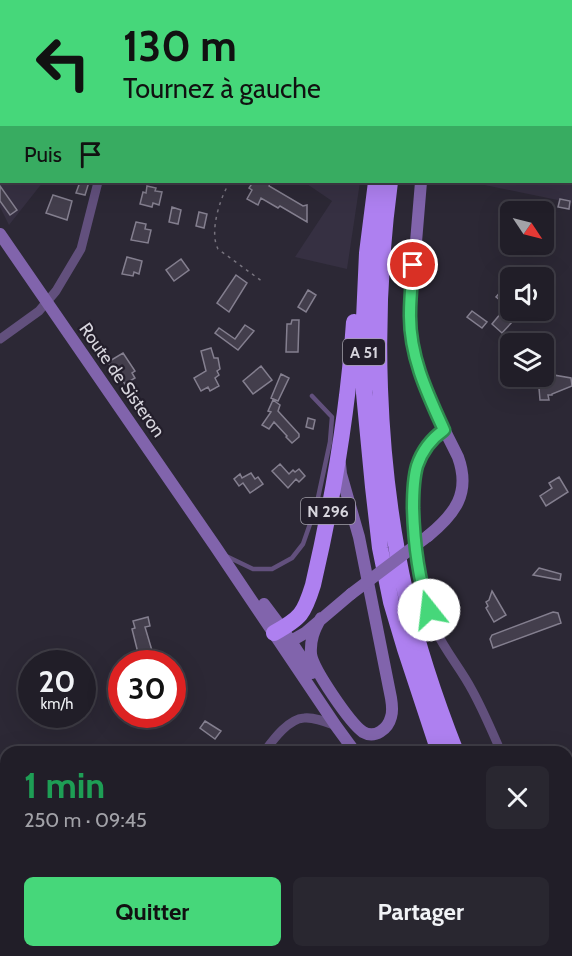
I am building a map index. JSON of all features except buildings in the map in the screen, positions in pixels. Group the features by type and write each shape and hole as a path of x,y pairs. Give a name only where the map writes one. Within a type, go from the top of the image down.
{"highway":[{"name":"N 296","path":"282,637 306,607 316,573 350,373 357,267 371,183"},
{"name":"A 51","path":"376,183 364,319 364,393 373,487 380,548 391,602 437,746"},
{"name":"A 51","path":"390,183 380,280 379,375 386,477 406,596 430,678 454,746"}],"street":[{"path":"0,339 39,311 56,291 81,249 98,183"},
{"path":"282,637 305,633 351,594 428,536 451,515 460,499 463,482 460,465 426,391 415,358 411,333 410,314 420,183"},
{"name":"Route de Sisteron","path":"0,234 218,550 343,719 359,746"},
{"path":"444,430 426,447 414,478 413,519 417,562 422,590 435,630 471,688 498,746"},
{"path":"321,618 314,630 311,642 314,665 341,707 356,725 364,732 379,733 387,727 391,718 391,698 359,537 341,474 338,454"},
{"name":"Route de Sisteron","path":"282,637 336,726 351,746"},
{"path":"269,746 281,730 301,718 317,719 336,726"}],"lane":[{"path":"218,550 253,570 272,569 292,558 303,544 316,507 330,442 332,417 312,396"}],"path":[{"path":"229,183 224,191 214,227 215,243 218,249 263,282"}],"shaded area":[{"path":"0,183 42,183 9,225 0,207"},
{"path":"305,183 360,183 347,269 295,257 332,201"},
{"path":"475,183 572,183 572,203"}],"route":[{"path":"413,265 410,314 415,358 426,391 444,430 426,447 414,478 413,519 417,562 422,590 429,610"}]}
